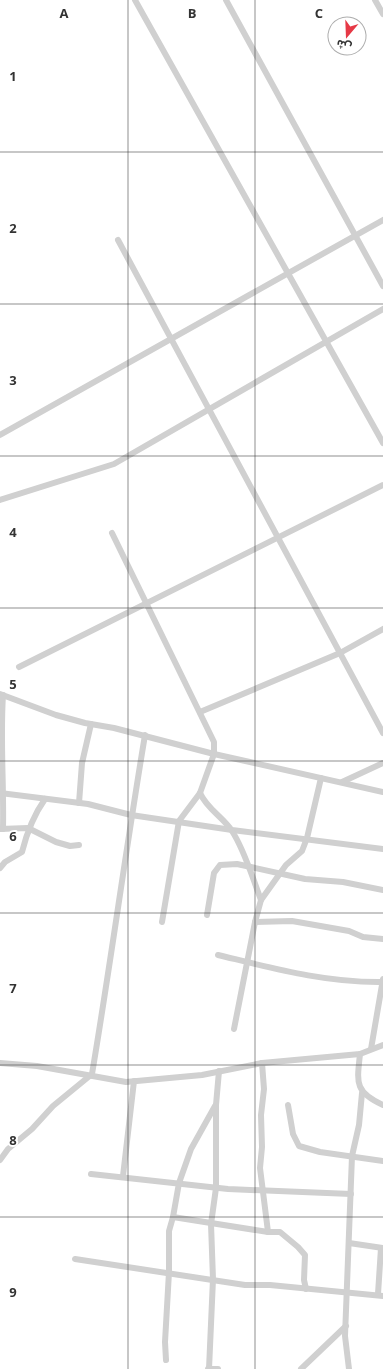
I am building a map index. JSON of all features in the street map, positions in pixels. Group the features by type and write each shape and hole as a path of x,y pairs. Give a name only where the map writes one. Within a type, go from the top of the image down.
{"street":[{"path":"135,0 383,443"},
{"path":"226,0 383,286"},
{"path":"375,0 383,14"},
{"path":"0,435 383,220"},
{"path":"118,240 383,733"},
{"path":"0,500 114,464 383,309"},
{"path":"19,667 383,486"},
{"path":"112,533 214,742 214,754 200,793 179,821 162,922"},
{"path":"200,712 340,653 383,629"},
{"path":"79,845 70,846 56,842 28,828 2,829 2,695 56,716 144,735 214,754 383,792"},
{"path":"79,803 82,763 91,724"},
{"path":"0,1160 8,1149 32,1129 53,1106 92,1074 114,943 131,815 144,735"},
{"path":"342,782 383,763"},
{"path":"234,1029 255,922 261,900 279,875 302,851 307,838 321,778"},
{"path":"2,793 79,803 131,815 232,830 307,838 383,849"},
{"path":"200,793 212,811 232,830 261,900"},
{"path":"0,868 5,862 22,852 28,828 45,799"},
{"path":"208,915 214,873 220,865 237,864 279,875 362,885 383,890"},
{"path":"255,922 292,921 350,931 364,938 383,939"},
{"path":"218,955 304,976 361,982 383,981 371,1050"},
{"path":"0,1064 37,1066 92,1074 126,1082 202,1075 262,1062 360,1054 383,1045"},
{"path":"349,1369 346,1326 346,1292 352,1156 359,1125 362,1093 357,1081 360,1054"},
{"path":"262,1062 264,1089 261,1115 262,1147 260,1168 268,1232"},
{"path":"218,1369 209,1369 213,1279 211,1224 216,1188 216,1105 219,1071"},
{"path":"123,1176 134,1081"},
{"path":"362,1093 383,1105"},
{"path":"166,1360 165,1342 169,1272 169,1231 179,1183 190,1149 216,1105"},
{"path":"288,1105 293,1134 299,1146 320,1152 383,1161"},
{"path":"91,1174 123,1176 216,1188 351,1194"},
{"path":"173,1217 268,1232 280,1232 305,1255 304,1280 306,1289"},
{"path":"75,1259 113,1266 169,1272 245,1285 270,1285 380,1295 382,1248 349,1244"},
{"path":"301,1369 346,1326"}]}
